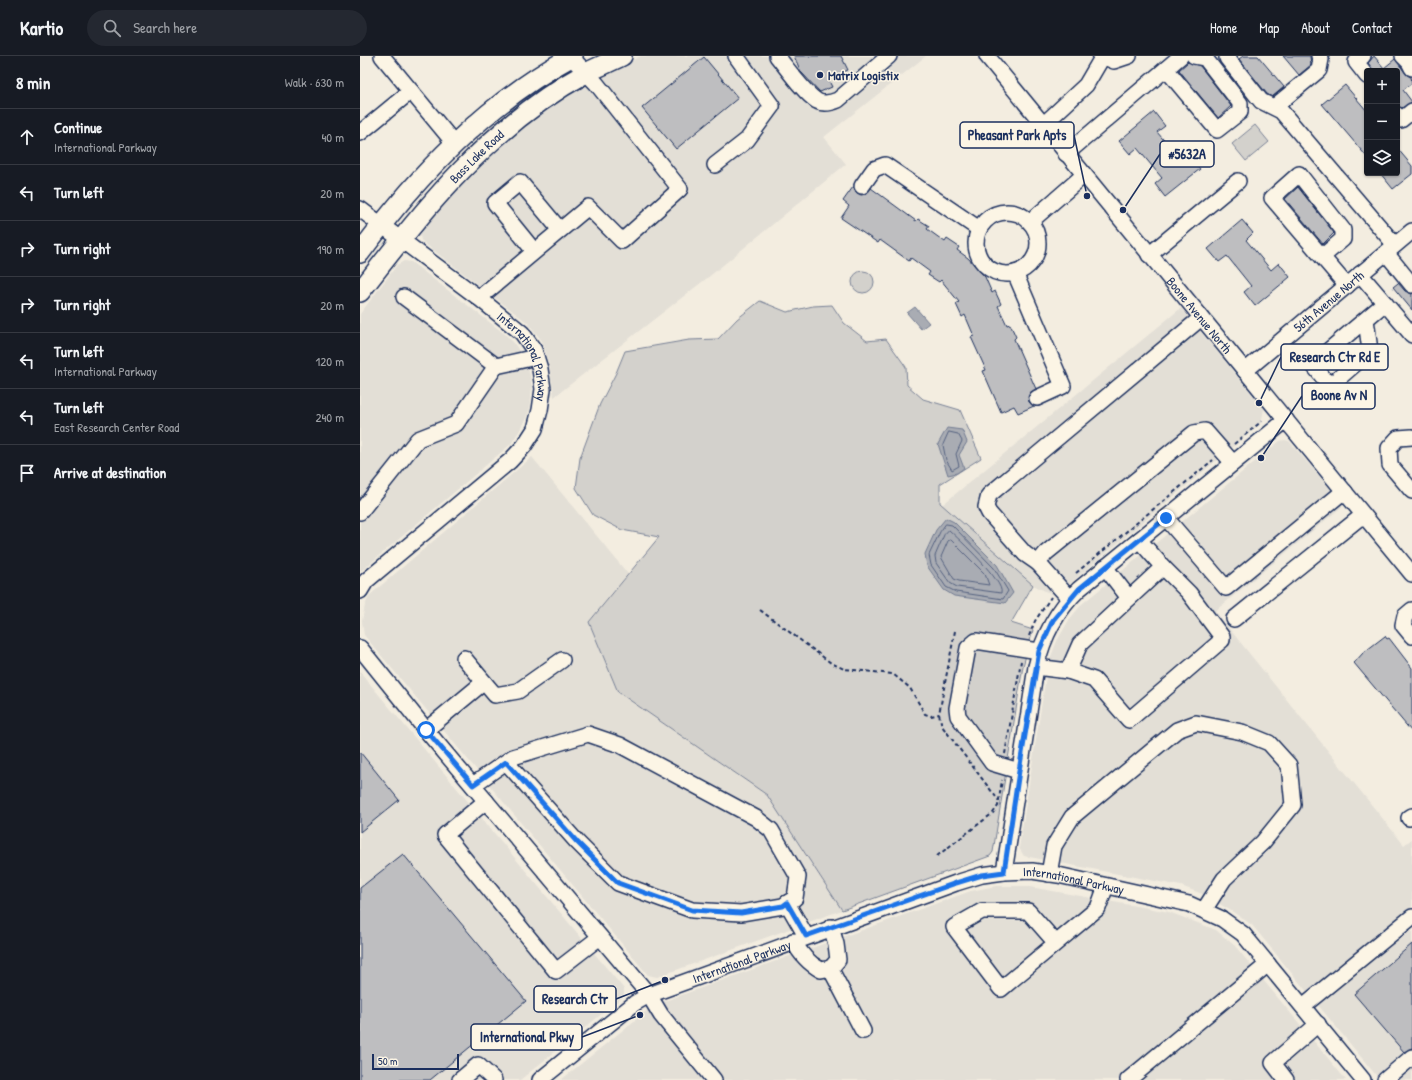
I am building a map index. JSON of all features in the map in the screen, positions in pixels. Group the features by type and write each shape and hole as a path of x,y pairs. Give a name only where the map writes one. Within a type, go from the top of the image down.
{"main road":[{"name":"Bass Lake Road","path":"360,253 420,178 454,143 511,95 571,56"},
{"name":"Bass Lake Road","path":"360,292 400,239 445,186 492,141 555,92 586,73 622,56"}],"street":[{"path":"382,56 454,143"},
{"path":"479,298 588,207 622,241 680,189 571,56"},
{"path":"714,165 748,140 772,106 736,56"},
{"path":"777,56 795,79 817,101 828,104 838,100 889,56"},
{"name":"Boone Avenue North","path":"988,56 1066,154 1363,515 1407,558 1412,574"},
{"path":"1043,125 1086,86 1103,56 1114,61 1129,56"},
{"path":"1066,154 1182,56"},
{"path":"1166,69 1217,130 1240,112 1240,103 1205,58 1194,56"},
{"path":"1229,56 1227,58 1261,101 1281,111 1390,249 1412,285"},
{"path":"1274,107 1319,70 1321,59 1319,56"},
{"path":"1356,58 1364,71"},
{"path":"360,133 411,91"},
{"path":"1400,118 1401,120 1412,111"},
{"path":"862,186 874,168 885,165 979,229"},
{"path":"1322,257 1343,239 1343,230 1299,174 1272,198 1322,257 1347,286"},
{"path":"1030,222 1084,175"},
{"path":"1149,255 1238,181"},
{"path":"534,251 495,203 520,182 560,230"},
{"name":"International Parkway","path":"360,209 479,298 522,333 534,350 540,369 543,389 535,429 524,446 510,461 362,582"},
{"path":"1001,212 1012,212 1022,215 1030,222 1037,235 1038,250 1034,260 1027,268 1015,273 998,273 989,269 981,261 977,252 976,242 979,229 992,216 1001,212"},
{"name":"56th Avenue North","path":"1245,371 1412,231"},
{"path":"1015,273 1063,386 1036,398"},
{"path":"1360,274 1412,335"},
{"path":"404,297 496,366"},
{"path":"1366,319 1385,303"},
{"path":"1064,593 1038,563 1025,554 989,513 986,507 990,495 1201,318"},
{"path":"360,512 418,438 456,424 496,366 536,357"},
{"path":"1032,650 1048,630 1064,593 1105,567 1286,420"},
{"path":"1038,563 1046,553 1194,433 1205,431 1234,463"},
{"path":"1412,437 1398,438 1389,448 1390,465 1412,491"},
{"path":"1166,518 1226,588 1334,499 1345,492"},
{"path":"1234,619 1363,515"},
{"path":"1036,667 1068,671 1094,680 1129,720 1222,640 1222,637 1189,593 1139,540"},
{"path":"1105,567 1129,598"},
{"path":"1068,671 1080,644 1163,567"},
{"path":"1412,610 1405,616 1404,626 1412,636"},
{"path":"1019,771 992,763 987,758 958,716 957,708 968,648 976,641 1032,650"},
{"path":"360,648 426,730 649,995 661,1016 714,1080"},
{"path":"1004,872 1036,667 1032,650"},
{"path":"464,658 495,695 518,691 562,660"},
{"path":"426,730 484,682"},
{"path":"1049,874 1054,846 1072,817 1177,730 1196,723 1242,732 1270,743 1288,766 1293,805 1263,842 1224,879 1204,910"},
{"path":"473,785 506,762 513,758 555,743 588,734 620,745 756,818 771,830 798,877 795,898 783,906 741,913 692,910 618,883 577,842 506,762"},
{"path":"486,801 445,835 556,971 600,937"},
{"name":"International Parkway","path":"540,1080 635,1003 649,995 831,927 956,883 982,875 1004,872 1032,872 1049,874 1106,886 1189,904 1222,919 1243,934 1363,1080"},
{"path":"1056,943 1028,911 982,912 954,927 1001,988 1056,943 1098,908 1106,886"},
{"path":"787,903 800,939 803,956 811,965 821,970 830,968 838,960 836,944 831,927"},
{"path":"1303,1006 1412,917"},
{"path":"1128,1080 1268,964"},
{"path":"830,968 863,1031"},
{"path":"1286,1080 1273,1064 1318,1024"},
{"path":"1385,1080 1412,1057"},
{"path":"460,1080 478,1065 494,1080"}],"path":[{"path":"937,856 993,814 998,806 1003,766 1020,665 1032,650 1035,622 1049,598 1064,593 1223,452 1262,421"},
{"path":"760,610 831,663 844,669 893,674 910,688 924,714 931,716 939,714"}],"shaded area":[{"path":"641,56 926,56 824,137 846,164 711,275 554,397 549,365 542,341 528,323 425,244 421,240 420,235 441,205 497,145 556,100 601,75"},
{"path":"1255,125 1269,142 1246,161 1232,144"},
{"path":"404,261 411,262 505,334 514,343 527,364 530,376 532,387 530,409 523,425 511,444 360,572 360,314 397,265"},
{"path":"863,271 867,272 873,278 873,286 867,292 863,293 859,292 853,286 852,282 853,278 859,272"},
{"path":"760,301 787,312 813,306 832,305 844,323 867,341 886,339 906,367 907,385 923,399 960,410 981,458 940,484 940,503 1033,585 1011,623 1033,630 1023,666 993,852 990,856 842,910 767,795 618,692 589,622 659,537 622,530 593,515 576,488 580,458 600,404 616,373 625,351 689,340 718,339 737,319"},
{"path":"1181,308 1264,409 1261,423 1055,596 1033,585 942,505"},
{"path":"1280,441 1289,441 1344,505 1215,611 1404,845 1412,839 1412,1080 1380,1080 1252,925 1205,895 1181,886 1024,856 1019,848 1048,664 1057,641 1069,620 1082,604"},
{"path":"532,457 628,574 589,622 618,692 767,795 842,910 657,977 648,975 364,635 362,621 365,605 370,595"},
{"path":"360,672 624,989 624,996 520,1080 360,1080"},
{"path":"996,886 1025,886 1169,912 1216,930 1235,946 1346,1080 561,1080 649,1009 662,1002 971,891"}],"water":[{"path":"915,307 929,323 921,329 907,313"},
{"path":"947,428 962,430 967,442 959,455 964,468 957,473 948,475 938,444"},
{"path":"946,518 954,522 997,565 1013,593 1005,603 954,596 944,590 927,566 925,554 936,530"}],"building":[{"name":"Matrix Logistix","path":"794,56 841,56 848,70 828,79 832,87 820,92 801,72"},
{"path":"1243,56 1258,56 1284,87 1272,97 1267,94 1239,59"},
{"path":"1283,56 1310,56 1311,65 1299,75"},
{"path":"1374,56 1384,68 1372,68 1368,63"},
{"path":"704,57 738,98 676,149 642,108"},
{"path":"1395,59 1407,75 1411,77 1412,83 1403,90 1412,102 1402,108 1400,107 1400,68 1384,68"},
{"path":"1188,62 1200,66 1231,106 1218,118 1179,70"},
{"path":"1345,85 1364,107 1364,153 1322,104"},
{"path":"1154,112 1165,126 1157,132 1182,162 1189,156 1200,169 1165,197 1155,184 1162,178 1137,148 1130,154 1119,141"},
{"path":"1400,152 1412,166 1412,174 1393,189 1382,176 1400,176"},
{"path":"853,187 857,193 861,195 866,194 871,188 916,221 918,219 929,226 927,229 945,242 947,239 959,247 957,250 968,258 985,277 992,293 995,291 1001,304 998,306 1007,325 1010,324 1016,337 1014,339 1036,389 1030,393 1028,397 1029,402 1034,406 1018,413 1014,406 1001,412 983,371 986,370 971,337 974,336 965,315 962,317 956,304 959,302 941,280 939,282 928,275 930,272 911,258 909,261 880,240 878,243 841,218 849,206 843,201"},
{"path":"1298,187 1334,233 1323,244 1285,199"},
{"path":"1242,220 1253,233 1246,240 1271,270 1279,263 1290,277 1255,306 1244,292 1251,286 1227,256 1219,262 1208,249"},
{"path":"1398,283 1405,291 1412,294 1412,310 1393,287"},
{"path":"1385,636 1387,639 1389,638 1412,668 1412,732 1354,663 1363,653"},
{"path":"360,752 399,800 360,832"},
{"path":"403,854 526,1001 430,1080 360,1080 360,888"},
{"path":"1412,944 1412,1048 1404,1052 1354,994"}],"place":[{"name":"Matrix Logistix","path":"820,75"},
{"name":"Pheasant Park Apts","path":"1087,196"},
{"name":"#5632A","path":"1123,210"},
{"name":"Research Ctr Rd E","path":"1259,403"},
{"name":"Boone Av N","path":"1261,458"},
{"name":"Research Ctr","path":"665,980"},
{"name":"International Pkwy","path":"640,1015"}],"route":[{"path":"426,730 473,785 506,762 577,842 618,883 692,910 741,913 783,906 787,903 806,936 956,883 982,875 1004,872 1036,667 1039,651 1048,630 1053,620 1069,598 1166,518"}]}
